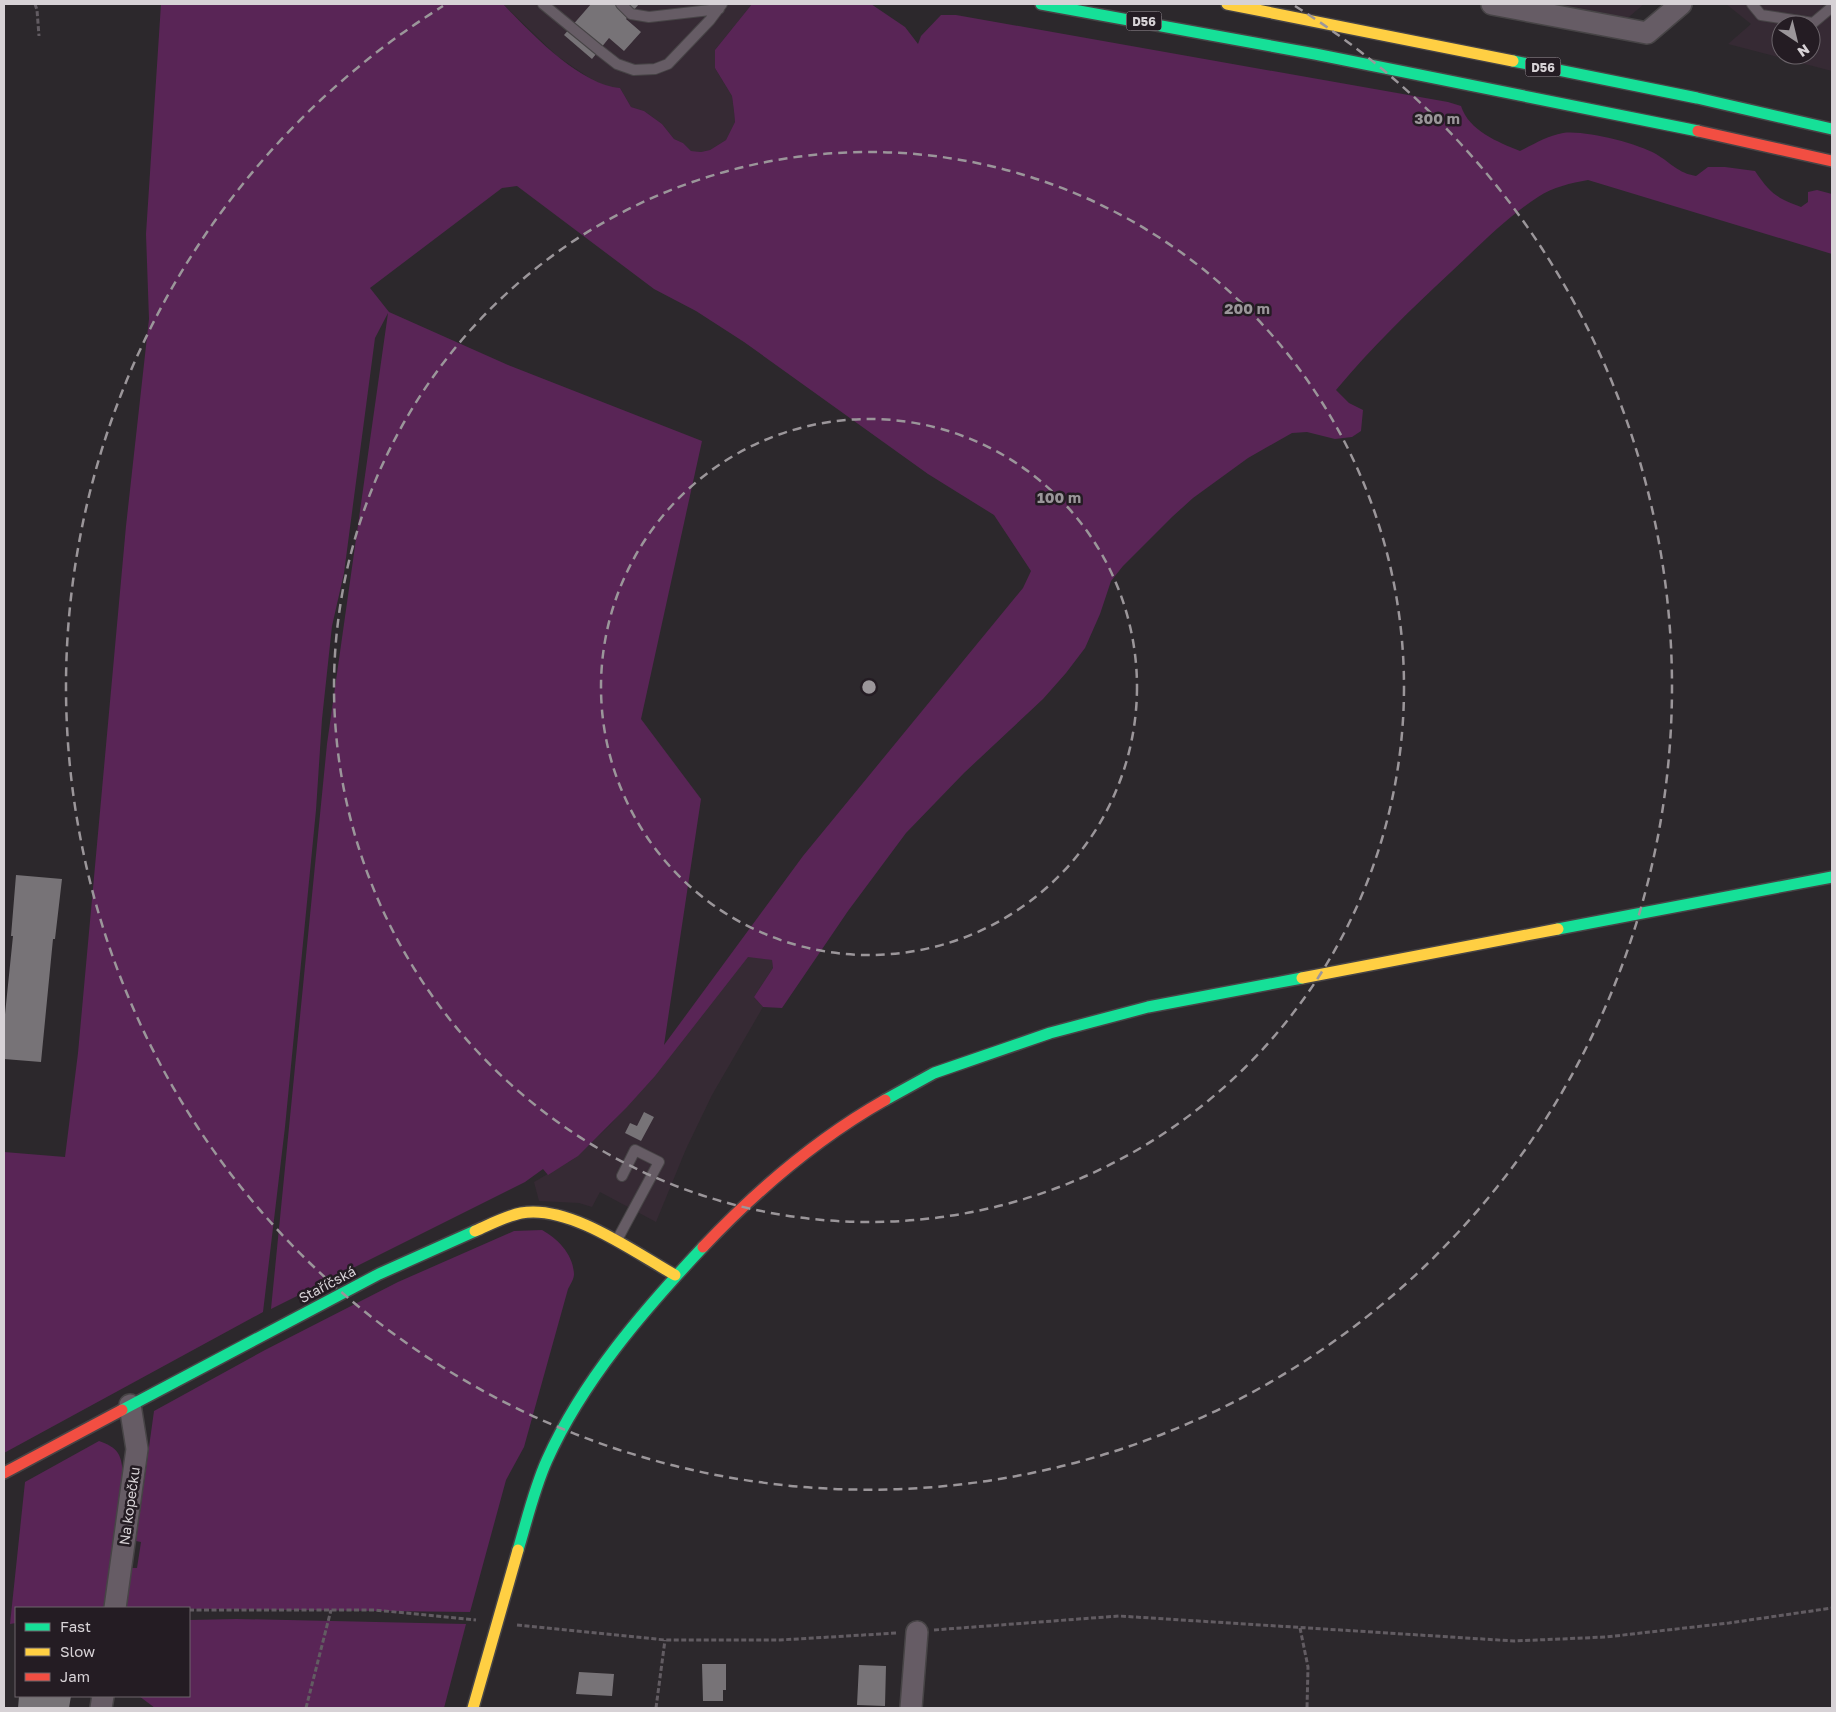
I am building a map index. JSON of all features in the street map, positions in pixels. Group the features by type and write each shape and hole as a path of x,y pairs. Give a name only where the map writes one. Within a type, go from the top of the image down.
{"main road":[{"name":"D56","path":"1041,4 1246,39 1707,132 1832,161"},
{"name":"D56","path":"1227,4 1697,98 1832,129"},
{"path":"1707,132 1814,169"},
{"path":"472,1708 540,1477 560,1436 595,1377 675,1274 739,1211 805,1154 872,1109 929,1076 1022,1041 1100,1018 1173,1002 1832,877"},
{"name":"Staříčská","path":"4,1473 379,1274 491,1224 521,1214 544,1212 570,1218 675,1274"}],"street":[{"path":"1492,4 1647,33 1681,4"},
{"name":"Na kopečku","path":"115,1607 137,1449 130,1405"},
{"path":"911,1708 917,1632"}],"lane":[{"path":"543,4 617,64 634,70 655,69 668,64 710,20 720,6"},
{"path":"620,4 631,14 648,17 720,6"},
{"path":"1752,4 1761,15 1813,22 1832,7"},
{"path":"616,1241 659,1162 636,1150 622,1176"}],"path":[{"path":"35,4 39,36"},
{"path":"190,1610 375,1610 498,1622 532,1628 665,1640 780,1640 917,1632 1119,1616 1514,1641 1606,1637 1729,1623 1832,1608"},
{"path":"306,1708 331,1610"},
{"path":"1300,1628 1308,1667 1306,1708"},
{"path":"656,1708 665,1640"}],"shaded area":[{"path":"161,4 503,4 527,29 557,55 589,78 605,85 620,88 631,107 644,111 662,124 674,139 683,143 691,151 701,152 710,150 726,140 735,122 732,96 715,68 715,50 752,4 871,4 905,27 918,44 921,36 941,15 956,15 1448,102 1461,106 1465,115 1477,129 1503,144 1520,151 1557,134 1584,133 1610,138 1647,150 1690,175 1696,176 1708,167 1755,171 1774,194 1785,201 1801,207 1808,202 1808,192 1817,190 1832,194 1832,254 1588,180 1556,188 1526,205 1493,233 1406,315 1336,390 1349,403 1363,410 1361,431 1352,437 1335,439 1307,432 1292,433 1248,458 1193,498 1123,566 1111,581 1100,614 1085,648 1066,673 1043,699 964,773 906,833 848,911 782,1008 763,1007 754,997 773,968 772,960 748,957 655,1076 578,1156 548,1175 543,1169 525,1182 271,1309 327,744 388,313 375,338 344,573 332,626 285,1127 263,1312 4,1453 4,1152 65,1157 78,1053 126,526 149,319 146,234","holes":["517,186 654,289 696,311 744,342 928,474 994,515 1031,571 1023,588 803,856 664,1045 701,799 641,719 702,441 508,365 389,312 370,288 502,188"]},
{"path":"503,4 752,4 715,50 715,68 732,96 734,111 735,122 726,140 710,150 701,152 691,151 683,143 674,139 662,124 644,111 631,107 620,88 609,87 594,81 557,56"},
{"path":"1528,4 1644,4 1623,22"},
{"path":"1726,4 1832,4 1832,71 1809,65 1821,65 1821,15 1771,15 1771,55 1728,44 1751,24"},
{"path":"748,956 772,960 773,968 754,997 763,1007 712,1095 686,1149 656,1222 600,1192 592,1207 579,1203 539,1201 534,1182 572,1160 609,1126"},
{"path":"542,1230 554,1238 568,1254 574,1276 568,1289 524,1447 506,1480 470,1612 126,1607 132,1568 137,1568 141,1542 136,1541 154,1411 265,1350 398,1282 514,1231"},
{"path":"99,1441 110,1446 120,1456 123,1473 105,1607 15,1607 15,1623 10,1624 25,1482"},
{"path":"237,1619 466,1624 444,1708 155,1708 140,1697 190,1697 190,1620"}],"building":[{"path":"591,4 639,4 626,19 641,32 624,51 609,38 592,59 564,35"},
{"path":"16,875 62,879 55,939 53,939 41,1062 4,1059 4,1024 13,936 11,936"},
{"path":"644,1112 654,1117 641,1141 625,1133 630,1123 637,1126"},
{"path":"702,1664 726,1664 726,1690 723,1690 723,1701 703,1701"},
{"path":"859,1665 886,1666 885,1706 857,1705"},
{"path":"579,1672 614,1674 612,1696 576,1694"},
{"path":"19,1697 71,1697 69,1708 18,1708"}],"traffic: fast":[{"path":"1041,4 1315,54 1698,131"},
{"path":"1513,61 1697,98 1832,129"},
{"path":"1558,929 1832,877"},
{"path":"885,1100 934,1073 1050,1033 1148,1007 1302,978"},
{"path":"122,1410 379,1274 475,1231"},
{"path":"518,1550 542,1471 578,1402 616,1347 703,1247"}],"traffic: slow":[{"path":"1227,4 1513,61"},
{"path":"1302,978 1558,929"},
{"path":"475,1231 504,1218 521,1213 540,1212 560,1216 601,1232 675,1275"},
{"path":"473,1708 518,1550"}],"traffic: jam":[{"path":"1698,131 1832,161"},
{"path":"703,1247 766,1186 812,1148 885,1100"},
{"path":"4,1473 122,1410"}]}
